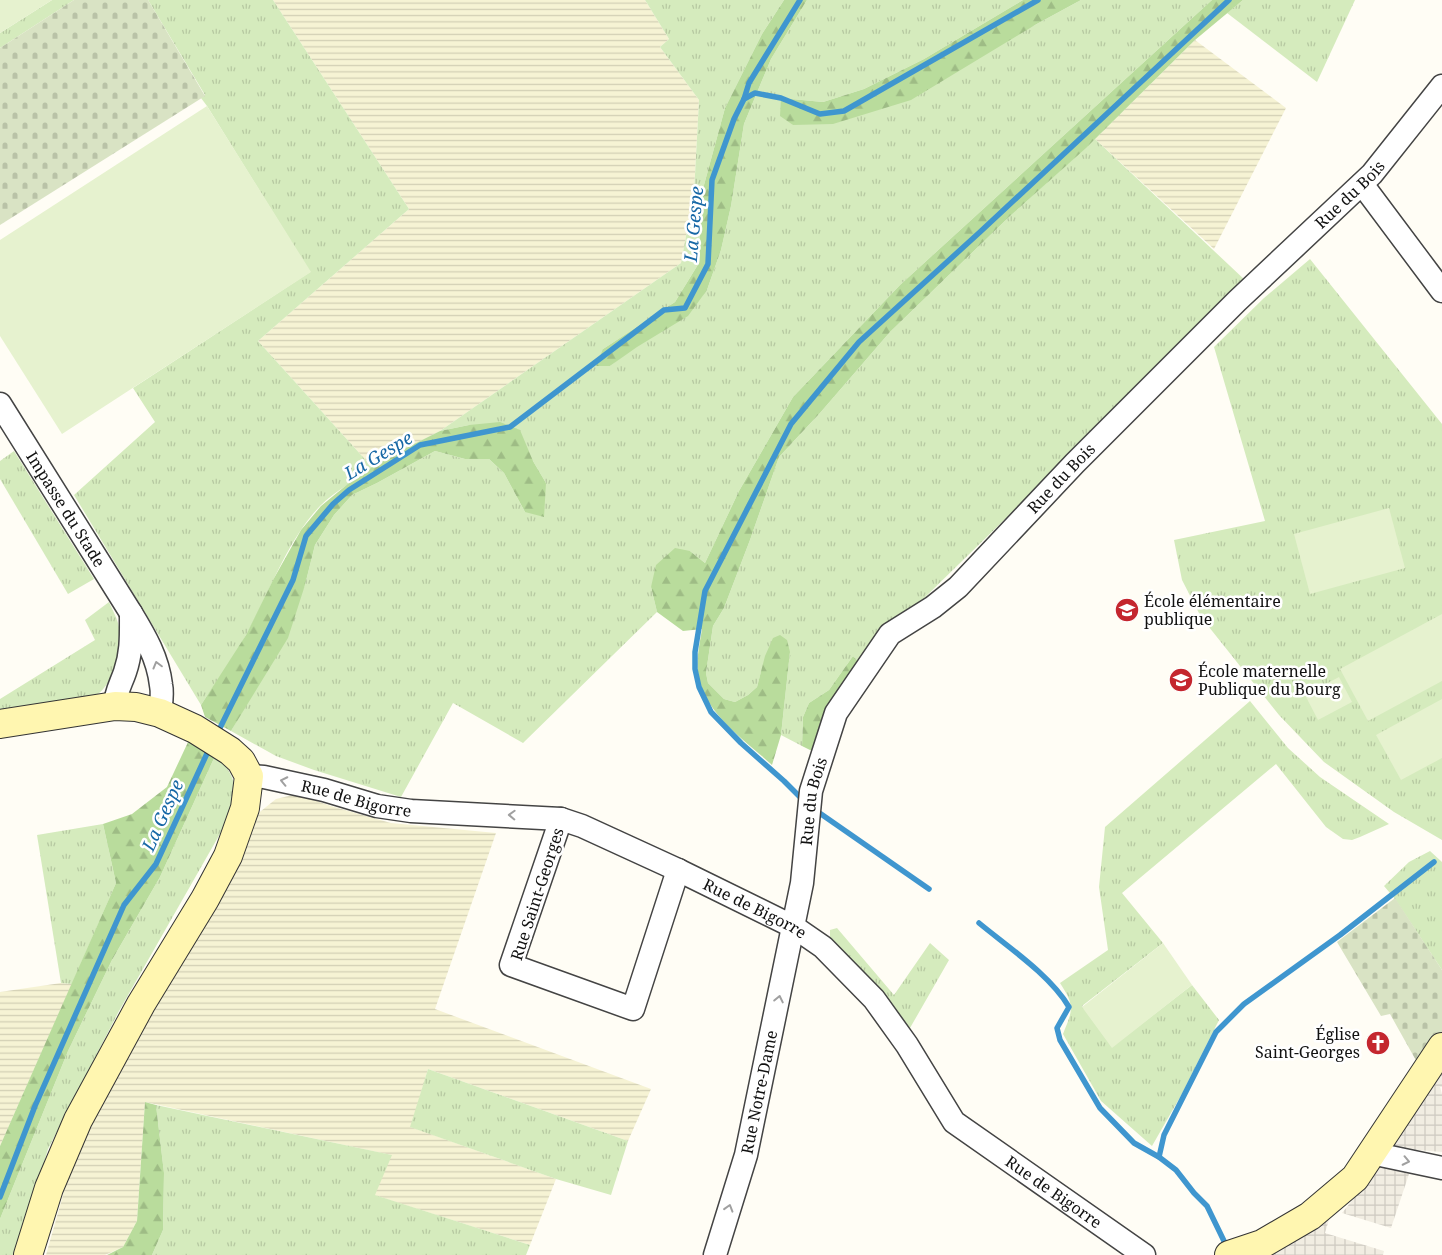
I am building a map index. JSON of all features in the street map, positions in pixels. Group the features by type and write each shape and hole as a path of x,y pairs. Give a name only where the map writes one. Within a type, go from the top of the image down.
{"main road":[{"path":"0,724 115,706 136,707 160,713 196,729 230,751 241,761 249,776 245,808 228,856 205,899 141,1004 78,1120 49,1188 28,1255"},
{"path":"1229,1255 1263,1249 1310,1216 1355,1178 1442,1047"}],"street":[{"name":"Rue du Bois","path":"794,927 802,883 811,791 836,713 890,634 933,607 958,586 1075,464 1237,301 1372,174 1442,86"},
{"path":"1362,184 1442,291"},
{"name":"Impasse du Stade","path":"0,404 149,643 157,663 162,687 160,713"},
{"path":"115,706 115,696 125,672 132,647 131,613"},
{"name":"Rue de Bigorre","path":"249,776 264,777 324,790 377,806 411,811 561,819 582,826 678,870 794,927 823,947 874,999 907,1045 954,1122 1144,1255"},
{"name":"Rue Saint-Georges","path":"561,819 511,965 633,1009 678,870"},
{"name":"Rue Notre-Dame","path":"715,1255 746,1155 794,927"},
{"path":"1371,1153 1442,1168"}],"shaded area":[{"path":"273,0 645,0 669,39 660,47 699,100 694,193 681,263 440,431 372,467 258,341 409,209"},
{"path":"1195,40 1286,108 1214,249 1095,139"},
{"path":"297,794 391,823 496,833 435,1009 651,1089 628,1141 428,1069 411,1127 556,1179 530,1245 374,1195 391,1155 145,1102 137,1221 123,1247 105,1255 46,1255 65,1188 105,1084 256,815 276,799"},
{"path":"61,983 72,984 0,1146 0,992"},
{"path":"1442,1063 1442,1087 1440,1087 1442,1094 1442,1152 1417,1150 1391,1228 1342,1213 1362,1188"},
{"path":"1331,1213 1325,1233 1384,1251 1383,1255 1271,1255 1272,1252"}],"green space":[{"path":"0,0 52,0 0,33"},
{"path":"52,0 74,0 0,48 0,33"},
{"path":"74,0 148,0 205,96 0,225 0,48"},
{"path":"148,0 273,0 409,209 258,341 372,467 320,506 297,535 241,644 201,705 74,495 155,422 133,388 310,272 201,98 205,95"},
{"path":"645,0 784,0 762,34 725,108 701,196 699,263 675,302 603,349 610,366 707,290 721,250 731,206 744,124 771,59 807,0 1023,0 924,59 864,89 823,102 781,98 793,125 1035,25 1081,0 1212,0 900,285 793,397 739,491 705,563 690,551 651,587 657,612 523,743 453,703 401,797 276,756 231,731 253,693 305,585 315,545 334,515 352,495 435,451 465,459 489,459 504,473 525,512 546,483 533,461 469,425 440,431 681,263 694,193 699,100 660,47 669,39"},
{"path":"784,0 807,0 771,59 744,124 731,206 721,250 707,290 688,316 610,366 596,366 603,349 675,302 699,263 701,196 725,108 762,34"},
{"path":"1023,0 1081,0 1035,25 911,100 833,124 793,125 780,116 781,98 823,102 864,89 924,59"},
{"path":"1212,0 1243,0 1195,40 1086,148 1009,217 890,332 779,457 724,608 713,626 706,673 708,683 724,699 735,702 748,695 757,687 765,656 773,638 780,635 787,640 790,652 781,735 772,765 726,724 707,700 698,672 698,650 702,629 683,631 657,612 651,587 656,565 675,548 690,551 705,563 739,491 793,397 900,285"},
{"path":"1243,0 1355,0 1317,82 1227,13"},
{"path":"207,106 311,272 62,434 0,336 0,240"},
{"path":"1095,139 1246,281 1207,322 917,605 884,627 858,661 853,656 829,690 809,703 803,717 802,746 781,735 790,652 761,672 757,687 748,695 735,702 724,699 708,683 706,673 713,626 724,608 779,457 890,332 1009,217"},
{"path":"1310,259 1442,424 1442,840 1394,812 1324,762 1279,715 1201,617 1182,580 1174,540 1265,521 1214,347 1264,298"},
{"path":"500,422 520,430 533,461 546,483 544,517 525,512 504,473 489,459 465,459 435,451 352,495 334,515 315,545 305,585 288,638 231,731 205,717 201,705 246,635 273,580 301,530 321,506 372,467 440,431 469,425"},
{"path":"14,451 94,579 68,594 0,479 0,461"},
{"path":"1389,508 1405,568 1310,594 1294,534"},
{"path":"109,602 118,623 120,641 114,671 104,688 98,694 80,701 0,715 0,699 95,640 85,620"},
{"path":"1442,614 1442,681 1368,721 1340,669"},
{"path":"853,656 858,661 825,710 812,751 802,746 803,717 809,703 829,690"},
{"path":"1339,677 1352,702 1318,720 1305,695"},
{"path":"1442,699 1442,758 1401,780 1376,735"},
{"path":"1250,701 1288,748 1320,777 1389,824 1352,840 1343,839 1326,827 1276,764 1122,893 1163,943 1082,1006 1112,1047 1192,985 1219,1020 1183,1092 1152,1146 1101,1101 1063,1034 1071,1008 1068,997 1060,983 1108,950 1099,887 1105,827"},
{"path":"189,740 215,756 160,877 112,960 68,1051 0,1219 0,1146 116,883 103,824 132,814 167,787"},
{"path":"215,756 226,767 232,777 237,804 119,1011 48,1149 17,1255 0,1255 0,1219 68,1051 112,960 160,877"},
{"path":"103,824 116,883 72,984 61,983 37,835"},
{"path":"1430,851 1442,862 1442,970 1395,899 1384,886 1409,862"},
{"path":"1395,898 1442,970 1442,1035 1418,1064 1390,1014 1381,1016 1337,942"},
{"path":"837,928 894,995 930,943 949,960 910,1028 830,937 830,930"},
{"path":"1163,943 1192,985 1112,1048 1082,1007"},
{"path":"428,1069 628,1141 611,1195 556,1179 410,1127"},
{"path":"145,1102 156,1105 164,1173 163,1230 152,1255 107,1255 123,1247 137,1221"},
{"path":"156,1105 392,1155 375,1195 530,1245 526,1255 152,1255 163,1230 164,1173"}],"waterway":[{"path":"744,99 749,83 800,0"},
{"name":"La Gespe","path":"217,734 293,580 306,536 333,504 349,490 420,445 510,427 664,310 685,308 708,264 712,180 734,119 744,99 755,93 781,98 820,114 844,111 1038,0"},
{"path":"804,801 741,743 711,712 699,687 695,669 695,652 705,591 791,424 859,342 1229,0"},
{"name":"La Gespe","path":"0,1197 35,1106 124,905 156,864 210,747"},
{"path":"821,814 929,889"},
{"path":"1159,1157 1164,1135 1216,1032 1244,1004 1340,935 1434,862"},
{"path":"979,923 1028,962 1061,995 1069,1007 1057,1028 1060,1040 1100,1108 1134,1143 1159,1157 1176,1170 1207,1206 1224,1241"}],"place":[{"name":"École élémentaire publique","path":"1127,610"},
{"name":"École maternelle Publique du Bourg","path":"1181,680"},
{"name":"Église Saint-Georges","path":"1378,1043"}]}
